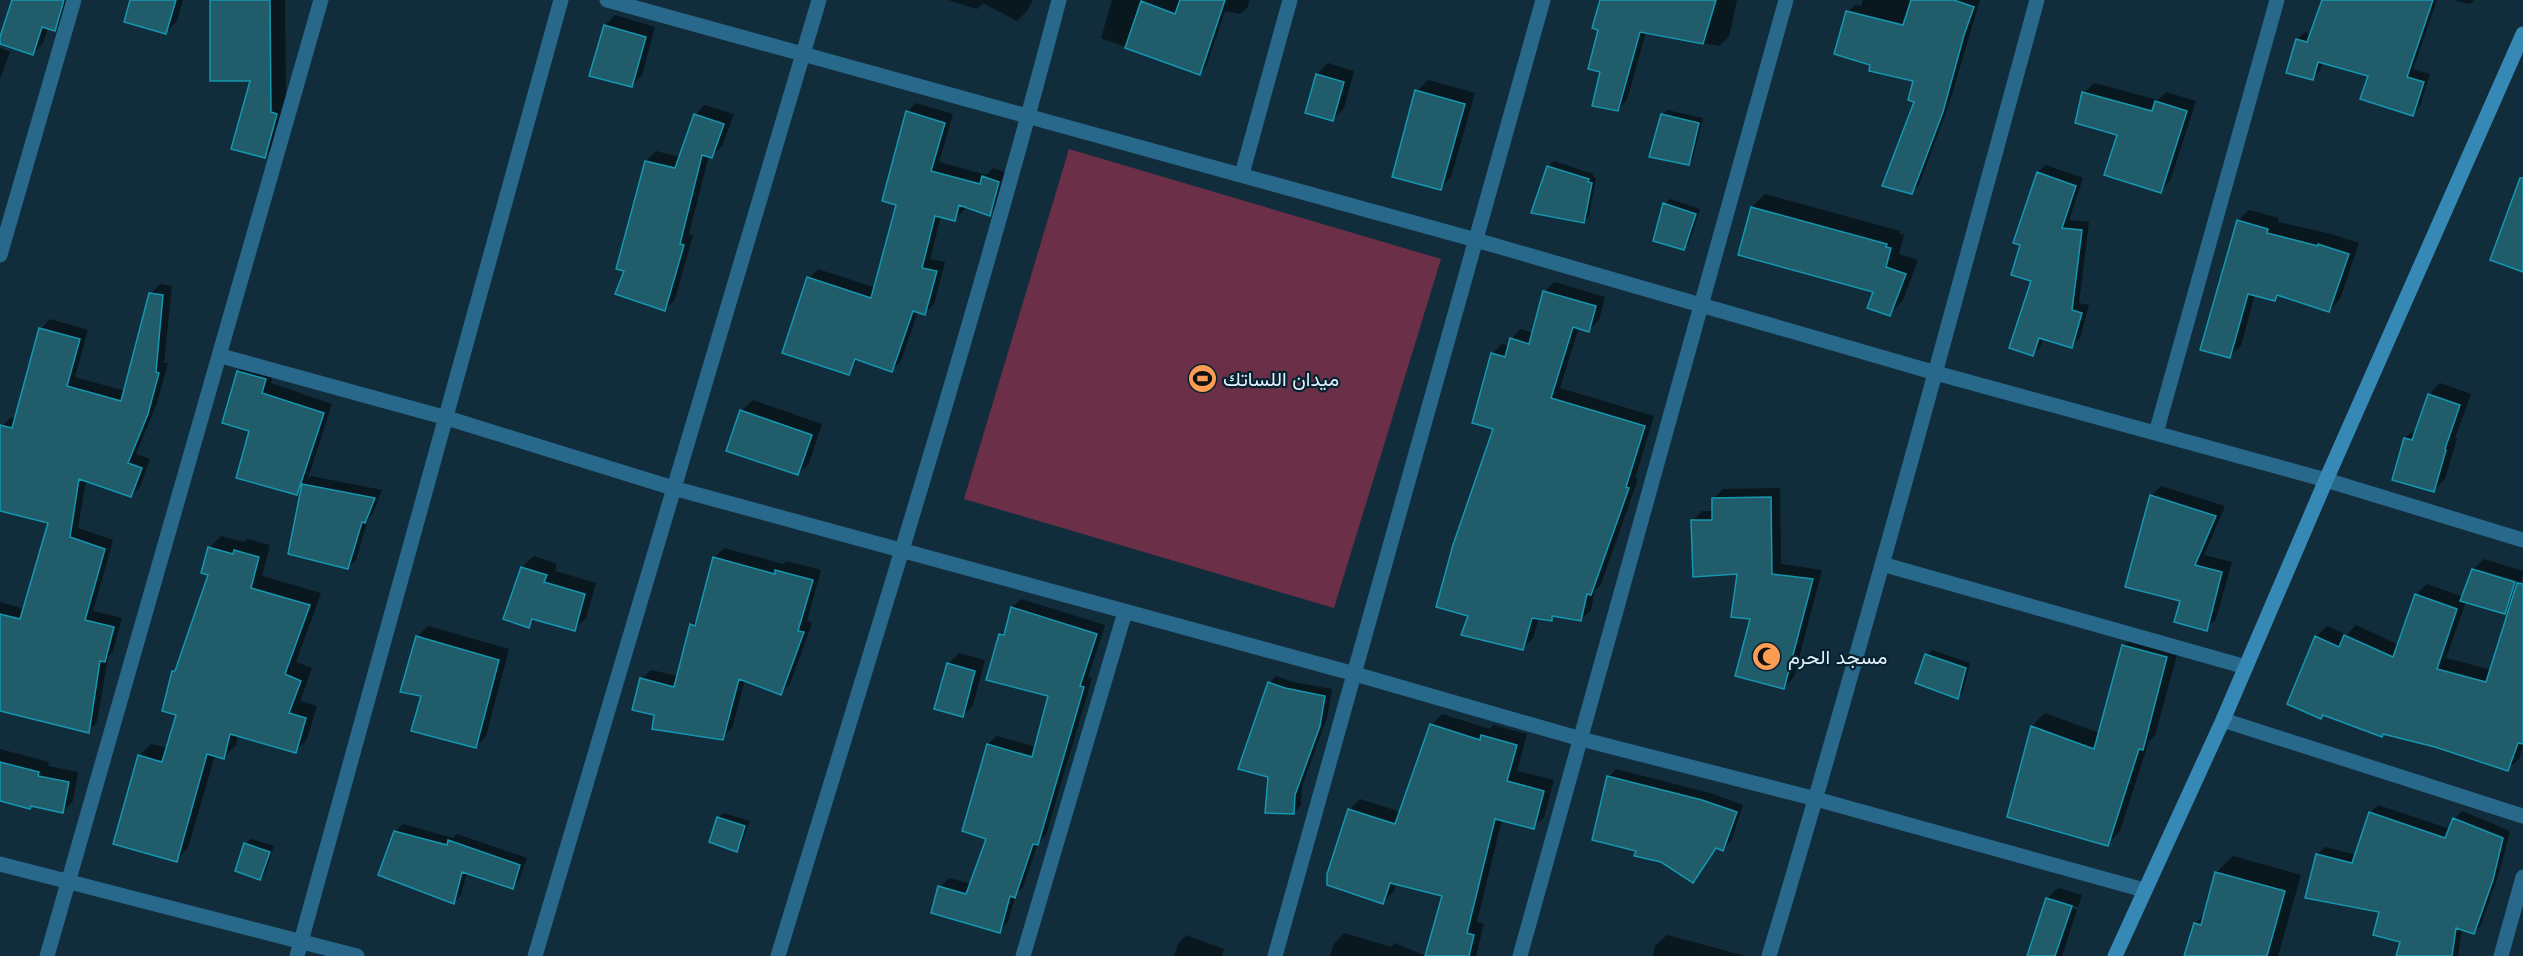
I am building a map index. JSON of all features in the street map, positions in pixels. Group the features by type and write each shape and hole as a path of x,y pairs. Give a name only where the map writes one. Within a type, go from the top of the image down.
{"street":[{"path":"0,255 74,0"},
{"path":"47,956 321,0"},
{"path":"297,956 561,0"},
{"path":"607,0 1242,174 1936,373 2326,480 2523,540"},
{"path":"535,956 819,0"},
{"path":"778,956 902,549 1029,116 1059,0"},
{"path":"1242,174 1290,0"},
{"path":"1275,956 1543,0"},
{"path":"1520,956 1786,0"},
{"path":"1769,956 1816,799 1936,373 2037,0"},
{"path":"2156,433 2277,0"},
{"path":"2115,956 2223,720 2523,34"},
{"path":"220,356 447,418 673,488 1355,674 1581,739 1816,799 2144,890"},
{"path":"1882,564 2246,667"},
{"path":"1023,956 1125,612"},
{"path":"2223,720 2523,816"},
{"path":"0,864 357,956"},
{"path":"2501,956 2523,877"}],"shaded area":[{"name":"ميدان اللساتك","path":"1069,149 1441,259 1334,608 964,499"}],"building":[{"path":"12,0 64,0 55,31 42,27 33,55 0,44 0,37"},
{"path":"130,0 176,0 166,34 124,22"},
{"path":"210,0 270,0 271,112 277,114 265,158 231,149 250,81 210,81"},
{"path":"1180,0 1225,0 1200,75 1125,48 1141,1 1175,14"},
{"path":"1600,0 1716,0 1703,44 1640,32 1618,111 1592,106 1600,72 1588,69 1598,30 1592,28"},
{"path":"1911,0 1954,0 1974,7 1943,112 1912,194 1882,186 1914,102 1908,100 1913,81 1869,71 1870,65 1834,54 1846,11 1903,25"},
{"path":"2322,0 2433,0 2407,77 2424,82 2413,116 2360,99 2368,76 2318,62 2313,80 2286,73 2296,39 2307,42"},
{"path":"604,25 646,37 632,87 589,76"},
{"path":"1316,74 1344,82 1333,121 1305,113"},
{"path":"1415,90 1465,104 1441,190 1392,177"},
{"path":"2082,92 2152,111 2155,101 2187,111 2161,193 2104,175 2117,135 2075,123"},
{"path":"906,111 945,123 931,171 980,184 982,176 999,182 990,216 959,205 955,221 935,216 922,268 937,271 925,315 913,311 892,372 855,359 849,375 782,353 807,277 871,298 896,205 882,201"},
{"path":"694,114 724,124 712,158 702,155 680,244 684,245 665,311 615,294 624,271 616,269 645,161 675,168"},
{"path":"1661,114 1699,123 1689,165 1649,157"},
{"path":"1547,166 1589,179 1588,182 1592,183 1584,223 1531,213"},
{"path":"2037,172 2076,186 2062,228 2082,230 2072,310 2082,313 2072,348 2039,338 2033,356 2009,348 2031,281 2011,275 2020,245 2013,243"},
{"path":"2520,178 2523,178 2523,272 2490,260"},
{"path":"1663,203 1696,214 1684,250 1653,241"},
{"path":"1751,207 1887,244 1886,247 1891,248 1886,267 1906,274 1890,316 1867,308 1873,292 1738,255"},
{"path":"2237,220 2268,229 2267,233 2318,246 2318,244 2349,254 2329,312 2277,295 2275,301 2248,294 2230,358 2200,350"},
{"path":"1543,291 1596,306 1589,332 1573,327 1551,398 1645,426 1626,487 1629,488 1591,595 1587,594 1581,621 1552,616 1552,621 1532,618 1523,650 1461,635 1468,616 1436,607 1453,545 1493,429 1472,423 1491,353 1505,357 1510,338 1529,344"},
{"path":"149,293 163,295 156,372 159,373 148,414 128,463 142,468 131,497 79,479 70,537 105,549 85,620 114,627 105,662 100,661 89,733 0,711 0,614 20,619 48,523 0,511 0,425 12,428 39,328 80,339 67,386 121,401"},
{"path":"237,371 266,379 262,393 324,413 297,495 236,478 249,431 222,423"},
{"path":"2428,394 2460,405 2434,492 2392,480 2404,438 2412,440"},
{"path":"740,410 812,435 798,475 726,451"},
{"path":"302,484 375,498 365,523 362,522 348,569 288,554"},
{"path":"2150,495 2216,516 2195,565 2222,572 2207,631 2174,622 2180,601 2125,587"},
{"path":"1771,497 1772,574 1813,579 1784,689 1735,676 1750,619 1731,617 1737,574 1693,577 1691,520 1712,520 1712,498"},
{"path":"208,547 233,554 234,550 259,557 251,588 310,605 285,674 301,681 289,713 306,718 296,753 230,734 224,759 207,754 177,862 113,844 138,755 162,762 176,715 162,711 172,671 175,671 208,575 201,573"},
{"path":"713,557 775,574 775,570 813,580 798,631 804,632 781,695 739,679 723,740 652,729 654,715 632,710 640,678 674,687 690,624 695,626"},
{"path":"521,567 547,575 544,582 585,594 575,631 532,619 529,628 503,619"},
{"path":"2472,569 2515,582 2505,614 2460,601"},
{"path":"2517,583 2523,584 2523,744 2518,743 2508,771 2435,747 2383,734 2382,737 2323,715 2321,719 2287,704 2315,636 2339,647 2344,635 2393,657 2415,594 2457,609 2437,669 2486,682"},
{"path":"1011,607 1097,634 1080,686 1084,687 1038,845 1033,844 1015,898 1010,896 1000,933 931,913 938,886 966,894 986,839 962,831 987,744 1032,757 1048,696 986,680 999,634 1004,635"},
{"path":"416,636 499,660 476,748 411,731 421,696 400,692"},
{"path":"2122,645 2167,657 2143,750 2139,749 2108,846 2007,817 2031,726 2094,749"},
{"path":"1925,654 1966,668 1958,699 1915,683"},
{"path":"947,663 975,671 963,717 934,709"},
{"path":"1268,682 1325,696 1320,726 1295,795 1294,814 1265,813 1268,777 1238,769"},
{"path":"1430,724 1480,740 1481,735 1517,745 1507,781 1544,791 1534,829 1495,819 1467,933 1474,935 1469,956 1425,956 1442,896 1390,883 1383,904 1327,885 1327,874 1348,809 1395,824"},
{"path":"0,762 39,772 38,776 69,782 63,813 31,806 30,809 0,801"},
{"path":"1607,776 1702,800 1737,812 1723,851 1716,848 1693,883 1661,862 1634,856 1636,851 1592,840"},
{"path":"2369,812 2445,838 2453,818 2503,838 2493,880 2474,934 2456,928 2452,956 2396,956 2400,942 2373,935 2379,912 2305,898 2316,854 2352,863"},
{"path":"717,817 745,826 737,852 709,842"},
{"path":"394,831 447,845 448,840 520,865 513,889 462,872 454,904 378,875"},
{"path":"244,843 270,852 260,880 235,871"},
{"path":"2215,872 2285,891 2267,956 2184,956 2194,923 2201,925"},
{"path":"2046,898 2072,906 2055,956 2027,956"}],"place":[{"name":"ميدان اللساتك","path":"1202,379"},
{"name":"مسجد الحرم","path":"1767,657"}]}
